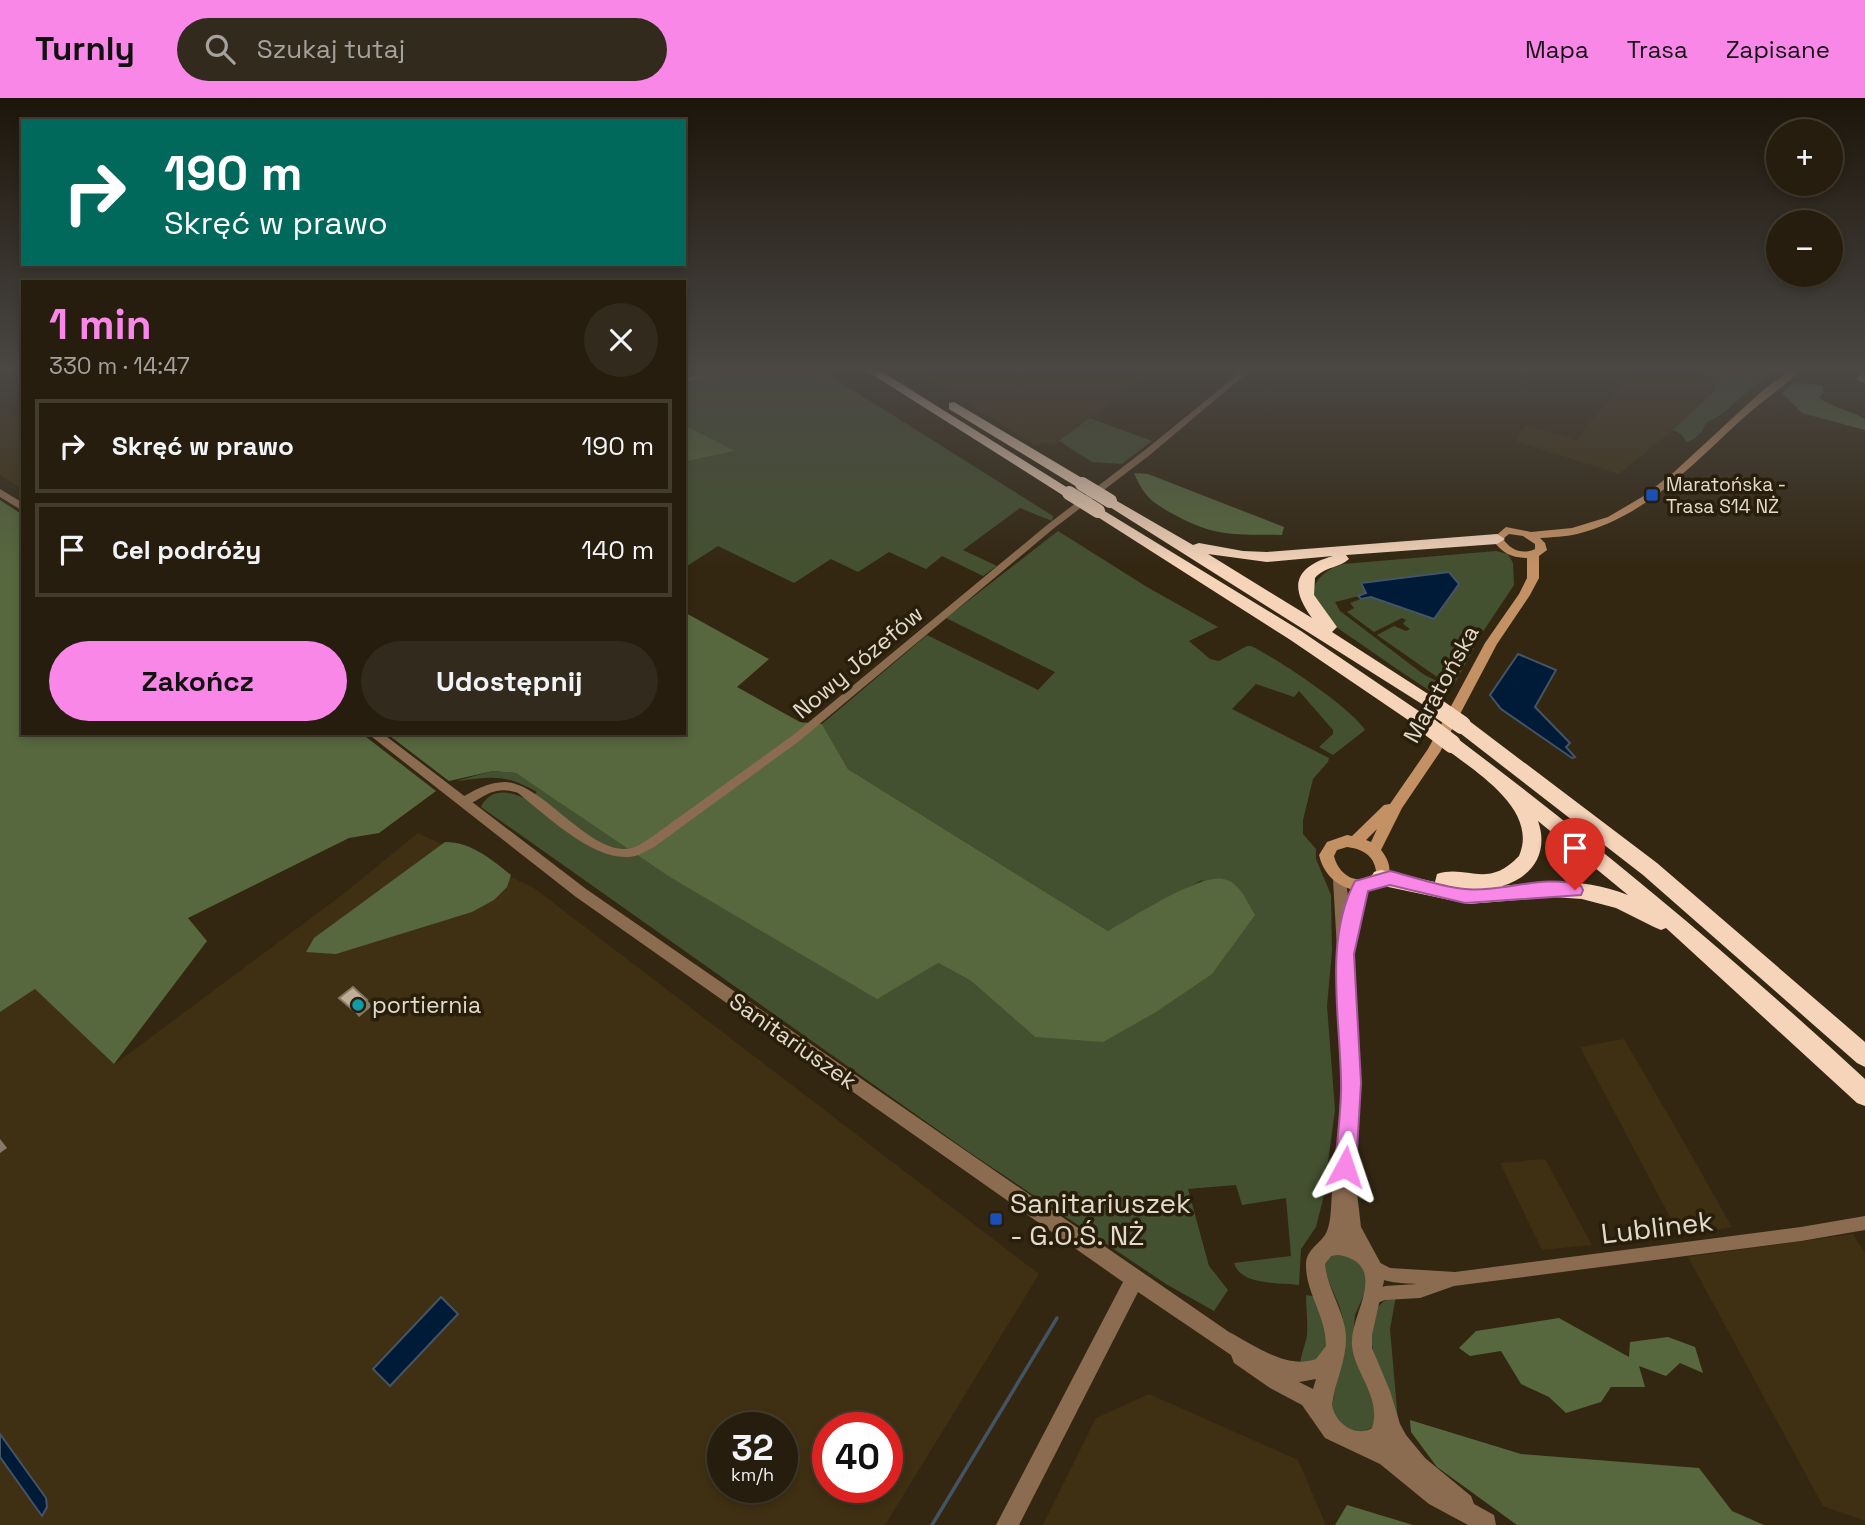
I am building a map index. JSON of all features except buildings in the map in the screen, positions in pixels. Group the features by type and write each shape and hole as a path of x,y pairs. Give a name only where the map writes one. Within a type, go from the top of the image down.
{"highway":[{"path":"982,435 1104,506 1423,722 1491,772 1600,858 1729,968 1865,1095"},
{"path":"993,435 1075,489"},
{"path":"1104,506 1207,551 1243,556 1506,547"},
{"path":"1153,527 1370,662 1462,725 1650,869 1865,1056"},
{"path":"1370,662 1310,607 1303,588 1310,573 1325,563 1348,558 1506,547"},
{"path":"1379,864 1468,883 1488,882 1519,871 1532,852 1531,826 1517,802 1491,772"},
{"path":"1379,864 1390,878 1465,896 1505,895 1556,888 1593,892 1642,910 1675,929 1729,968"}],"main road":[{"path":"1506,547 1506,530 1519,531 1536,539 1595,526 1624,515 1646,501 1722,435"},
{"path":"1506,547 1533,554 1541,550 1536,539"},
{"path":"1506,547 1524,561 1528,586"},
{"name":"Maratońska","path":"1355,842 1396,805 1433,752 1491,643 1528,586 1533,575 1533,554"},
{"name":"Maratońska","path":"1379,864 1396,805"},
{"path":"1355,842 1379,864 1373,884 1361,886 1340,879 1330,870 1326,853 1333,845 1355,842"}],"street":[{"name":"Nowy Józefów","path":"463,802 496,785 510,786 522,790 598,845 612,852 630,853 650,844 795,739 1050,527 1169,435"},
{"path":"0,492 21,507"},
{"name":"Sanitariuszek","path":"376,735 638,933 1222,1339 1266,1374 1309,1398 1332,1428 1351,1440"},
{"path":"1340,879 1351,1083 1345,1167 1353,1234 1376,1282 1362,1326 1362,1345 1394,1435 1410,1458 1487,1524"},
{"path":"1346,954 1353,910 1361,886"},
{"path":"1324,1416 1321,1391 1337,1343 1334,1323 1315,1271 1316,1258 1336,1232 1339,1185 1345,1167"},
{"name":"Lublinek","path":"1370,1265 1389,1275 1455,1279 1801,1234 1865,1223"},
{"path":"1323,1250 1333,1246 1347,1246 1360,1253 1370,1265"},
{"path":"1007,1525 1135,1279"},
{"name":"Lublinek","path":"1372,1298 1385,1293 1420,1291 1455,1279"},
{"name":"Sanitariuszek","path":"1222,1339 1270,1363 1298,1373 1319,1371 1334,1355"},
{"path":"1351,1440 1374,1440 1383,1429 1386,1413"},
{"path":"1351,1440 1388,1456 1437,1496 1487,1524"}],"shaded area":[{"path":"0,435 21,435 21,489 0,475"},
{"path":"1018,435 1068,435 1053,446 1046,442 1036,446"},
{"path":"1519,435 1558,435 1576,440 1580,435 1667,435 1619,474 1515,441"},
{"path":"418,833 534,888 1039,1274 903,1496 903,1412 812,1412 812,1503 898,1503 885,1525 0,1525 0,1012 35,989 115,1064 342,895"},
{"path":"1624,1039 1732,1227 1680,1236 1580,1047"},
{"path":"1545,1159 1592,1245 1542,1250 1500,1163"},
{"path":"1853,1234 1865,1253 1865,1521 1823,1506 1688,1257"},
{"path":"1149,1394 1298,1460 1326,1525 1043,1525 1096,1418"}],"green space":[{"path":"686,435 703,435 735,451 686,462"},
{"path":"702,435 924,435 1053,516 1052,521 1020,508 963,550 997,566 983,576 942,556 926,569 889,552 858,572 831,559 794,583 718,546 686,567 686,462 734,451"},
{"path":"1068,435 1135,435 1152,441 1122,464 1092,462 1059,441"},
{"path":"1681,435 1699,435 1694,439 1687,442"},
{"path":"1134,473 1148,474 1284,527 1282,535 1227,533 1203,528 1155,503"},
{"path":"0,500 21,514 21,735 364,735 436,791 379,833 349,838 188,918 207,941 114,1064 35,989 0,1012"},
{"path":"1058,531 1147,587 1218,627 1189,641 1210,659 1219,661 1251,646 1295,672 1329,697 1365,730 1333,755 1319,747 1333,734 1333,730 1299,691 1294,697 1256,684 1232,709 1329,758 1313,779 1303,820 1303,834 1316,849 1316,859 1331,895 1332,951 1327,1006 1335,1110 1323,1199 1316,1227 1301,1249 1299,1285 1252,1279 1244,1276 1234,1263 1291,1256 1286,1198 1242,1205 1236,1185 1188,1189 1209,1266 1228,1290 1214,1311 1166,1284 969,1152 481,807 485,800 496,793 509,793 529,800 537,792 506,779 456,781 493,771 516,773 581,815 938,963 971,981 1035,1037 1204,879 1108,931 848,769 822,724 927,635 1038,690 1055,672 946,618"},
{"path":"1496,551 1508,554 1513,563 1514,585 1482,633 1454,685 1440,679 1377,635 1394,626 1406,631 1410,629 1403,624 1406,620 1402,618 1374,632 1347,612 1354,608 1350,603 1361,599 1359,596 1335,602 1340,611 1423,674 1446,686 1448,693 1444,700 1338,628 1324,616 1315,603 1313,595 1317,581 1328,571 1343,564"},
{"path":"686,613 769,659 737,687 800,722 822,724 848,769 1108,931 1182,890 1212,879 1223,879 1234,884 1255,915 1212,974 1156,1012 1103,1042 1035,1037 971,981 938,963 877,999 670,877 516,773 493,771 449,781 389,735 686,735"},
{"path":"445,842 472,848 496,863 511,875 507,887 494,900 472,912 336,954 306,952 314,938"},
{"path":"1334,1252 1355,1256 1368,1273 1365,1292 1355,1315 1353,1335 1377,1405 1373,1427 1360,1433 1343,1427 1331,1411 1344,1339 1341,1312 1325,1271 1324,1262"},
{"path":"1306,1295 1318,1297 1328,1343 1323,1358 1300,1368 1307,1335"},
{"path":"1396,1296 1390,1329 1398,1421 1379,1372 1371,1333 1373,1317 1381,1304"},
{"path":"1559,1318 1629,1357 1630,1342 1668,1337 1695,1347 1703,1373 1680,1363 1666,1376 1639,1366 1645,1387 1611,1387 1601,1402 1566,1413 1549,1397 1521,1384 1501,1351 1470,1356 1459,1348 1476,1331"},
{"path":"1410,1420 1521,1454 1699,1468 1732,1511 1764,1525 1517,1525 1437,1467 1411,1432"},
{"path":"1347,1505 1413,1525 1335,1525"}],"water":[{"path":"1449,572 1459,584 1434,619 1371,597 1361,599 1358,596 1366,593 1361,583"},
{"path":"1518,654 1556,670 1535,707 1570,743 1566,747 1575,757 1572,758 1501,709 1490,695"},
{"path":"441,1297 458,1314 390,1386 373,1369"},
{"path":"0,1434 46,1498 47,1507 42,1516 0,1457"}],"waterway":[{"path":"932,1525 1057,1318"}],"place":[{"name":"Maratońska - Trasa S14 NŻ","path":"1652,495"},
{"name":"portiernia","path":"358,1005"},
{"name":"Sanitariuszek - G.O.Ś. NŻ","path":"996,1219"}],"route":[{"path":"1345,1167 1351,1083 1346,954 1353,910 1361,886 1373,884 1381,878 1390,878 1465,896 1483,897 1556,888 1575,890"}]}
